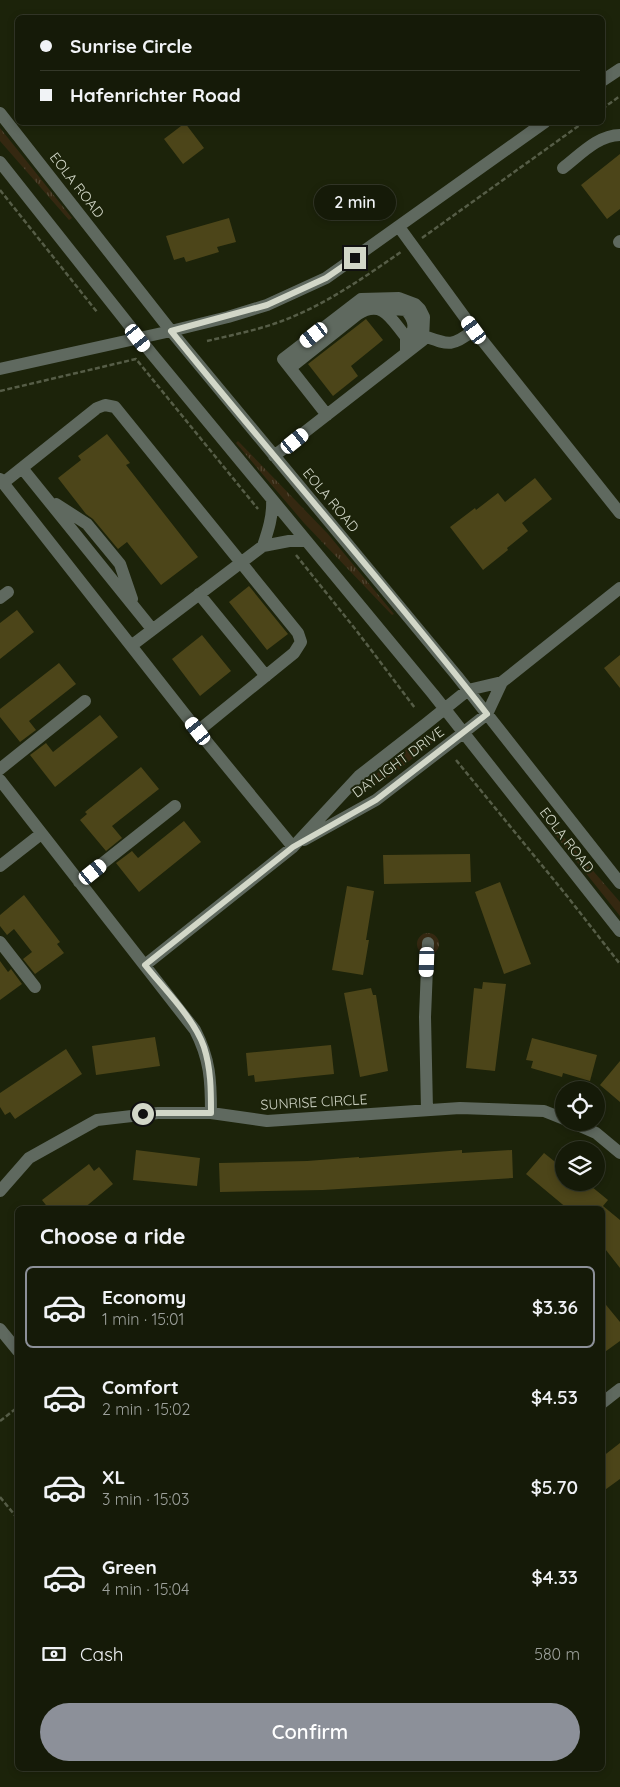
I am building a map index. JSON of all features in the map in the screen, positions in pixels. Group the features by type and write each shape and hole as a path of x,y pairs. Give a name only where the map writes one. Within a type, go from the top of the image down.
{"street":[{"path":"605,79 620,68"},
{"name":"EOLA ROAD","path":"0,113 171,331 341,534 468,690 620,883"},
{"path":"0,369 171,331 267,305 300,291 326,278 541,125"},
{"path":"563,168 602,138 620,135"},
{"name":"EOLA ROAD","path":"0,162 138,338 444,709 620,932"},
{"path":"399,227 474,330 620,513"},
{"path":"274,456 406,354 423,340 424,318 420,309 415,304 399,298 360,299 283,359 327,415"},
{"path":"290,368 368,308 379,308 387,314 406,337 406,354"},
{"path":"424,336 440,342 456,343 474,330"},
{"path":"198,731 294,653 301,642 298,633 115,406 105,405 97,408 22,468 1,481 198,731 293,847"},
{"path":"22,468 152,629"},
{"path":"263,546 271,520 272,500"},
{"path":"131,646 263,546 289,541 306,541"},
{"name":"DAYLIGHT DRIVE","path":"145,965 293,847 359,776 468,690 502,682 620,588"},
{"path":"199,594 266,676"},
{"name":"DAYLIGHT DRIVE","path":"293,847 376,800 463,734 487,714 502,682"},
{"path":"0,769 84,701"},
{"path":"0,780 195,1030 203,1046 210,1076 211,1113"},
{"path":"79,882 175,806"},
{"path":"0,866 41,834"},
{"path":"0,942 35,988"},
{"path":"427,1110 425,1017 428,943"},
{"name":"SUNRISE CIRCLE","path":"0,1192 30,1158 97,1120 158,1113 211,1113 267,1121 460,1108 544,1111 555,1116"},
{"path":"591,1131 620,1153"},
{"path":"0,1329 15,1347"},
{"path":"605,1401 620,1389"}],"path":[{"path":"605,107 620,96"},
{"path":"0,190 97,312"},
{"path":"0,390 136,359 260,512"},
{"path":"295,554 415,708"},
{"path":"456,760 620,964"},
{"path":"0,1421 15,1409"},
{"path":"0,1498 15,1516"}],"green space":[{"path":"0,128 72,218 69,220 0,141"},
{"path":"238,441 328,534 394,614 392,615 304,523 236,443"},
{"path":"429,734 433,738 432,743 383,782 376,783 375,775 424,735"},
{"path":"550,821 620,902 620,916 546,823"},
{"path":"428,933 436,936 439,944 436,952 428,955 420,952 417,944 420,936"}],"building":[{"path":"182,125 187,125 204,148 183,164 164,139"},
{"path":"620,154 620,209 607,219 581,185"},
{"path":"229,218 236,242 217,247 219,252 186,262 184,257 174,260 166,236"},
{"path":"366,319 383,340 351,366 358,376 333,396 308,364"},
{"path":"107,434 130,463 126,465 198,557 161,585 127,542 118,549 93,519 86,514 58,478 81,460 78,456"},
{"path":"535,478 552,499 522,523 528,531 483,570 450,527 498,493 505,502"},
{"path":"249,586 288,634 267,650 229,602"},
{"path":"17,610 34,632 0,659 0,623"},
{"path":"202,635 231,671 200,696 172,659"},
{"path":"620,655 620,688 604,668"},
{"path":"59,663 76,684 29,721 36,730 20,742 0,717 0,709"},
{"path":"100,715 118,737 55,787 30,755 46,743 53,752"},
{"path":"141,767 159,789 112,826 122,838 106,851 80,820 87,814 85,812"},
{"path":"184,821 201,842 139,892 116,863 132,851 138,858"},
{"path":"470,854 471,882 384,884 383,855"},
{"path":"500,882 531,964 504,974 475,892"},
{"path":"347,886 374,891 366,940 369,940 363,975 332,970"},
{"path":"24,895 60,942 57,944 64,953 35,974 23,959 32,952 14,929 7,935 0,926 0,915"},
{"path":"0,961 8,972 11,969 22,984 0,1000"},
{"path":"483,982 506,984 495,1071 466,1068 474,988 482,989"},
{"path":"371,988 373,995 376,995 388,1071 360,1077 344,993"},
{"path":"155,1037 160,1066 96,1075 92,1046"},
{"path":"532,1038 597,1055 590,1081 563,1073 562,1077 531,1068 533,1061 526,1060"},
{"path":"331,1045 334,1074 255,1082 254,1075 248,1076 246,1053"},
{"path":"66,1049 82,1074 15,1119 10,1112 5,1115 0,1107 0,1093"},
{"path":"620,1061 620,1102 605,1089 605,1081 603,1081"},
{"path":"136,1150 200,1158 197,1186 133,1180"},
{"path":"462,1150 462,1153 512,1150 513,1178 323,1190 220,1192 219,1163 307,1161"},
{"path":"544,1153 555,1162 555,1191 597,1191 608,1200 603,1206 564,1206 526,1174"},
{"path":"89,1164 94,1171 99,1167 113,1184 87,1206 47,1206 42,1200"},
{"path":"605,1208 620,1220 620,1268 605,1249"},
{"path":"605,1304 620,1322 620,1341 605,1352"},
{"path":"620,1443 620,1479 605,1490 605,1455"}],"route":[{"path":"143,1114 211,1113 210,1076 203,1046 184,1014 145,965 293,847 376,800 487,714 341,534 171,331 267,305 326,278 355,258"}]}
